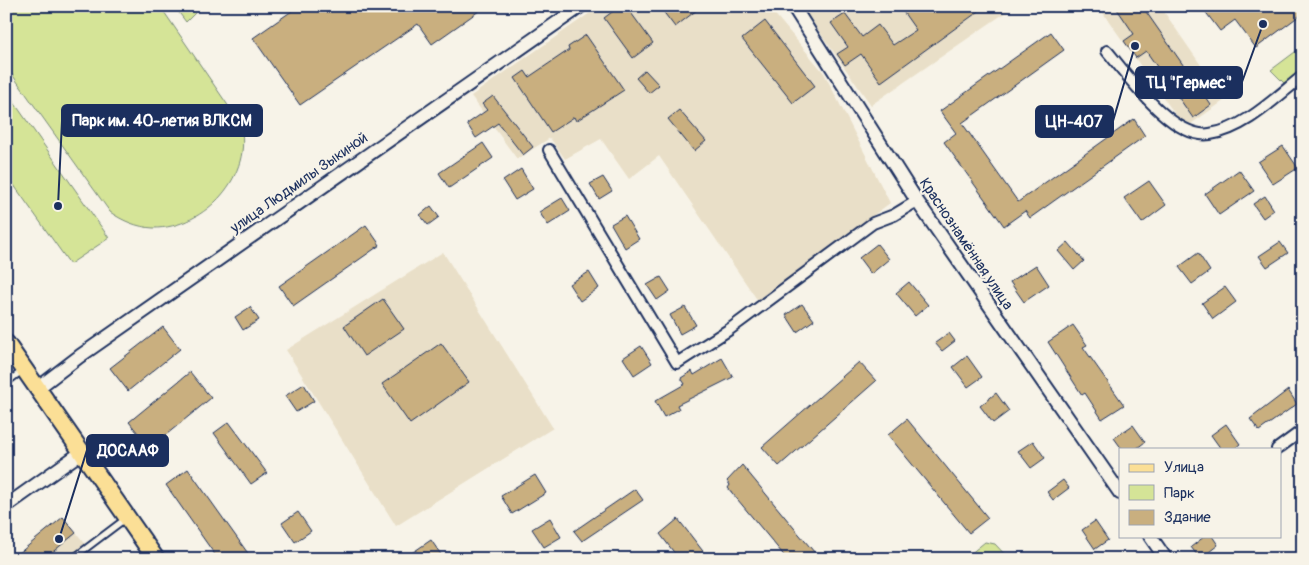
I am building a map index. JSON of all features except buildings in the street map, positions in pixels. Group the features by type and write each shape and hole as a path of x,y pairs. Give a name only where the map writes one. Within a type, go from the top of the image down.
{"main road":[{"path":"6,343 156,559"}],"street":[{"name":"улица Людмилы Зыкиной","path":"38,388 88,350 581,6"},
{"name":"Краснознамённая улица","path":"793,6 917,201 1119,492"},
{"path":"1106,52 1146,96 1175,124 1184,130 1201,134 1219,132 1247,118 1303,76"},
{"path":"549,150 677,363 730,329 873,223 894,215 917,201"},
{"path":"1278,448 1303,430"},
{"path":"6,506 82,452"},
{"path":"1155,538 1166,559"}],"lane":[{"path":"6,382 25,370"},
{"path":"72,559 127,518"}],"shaded area":[{"path":"600,6 768,6 824,73 890,203 758,301 659,156 629,179 601,139 565,159 550,138 517,159 471,96"},
{"path":"801,6 1015,6 871,105"},
{"path":"1098,6 1160,6 1225,100 1185,128"},
{"path":"443,252 553,428 396,526 286,350"},
{"path":"63,517 98,559 12,559"}],"green space":[{"path":"6,6 160,6 240,123 243,142 240,161 233,179 222,195 207,209 191,219 172,226 153,228 136,225 110,212 6,66"},
{"path":"174,6 202,6 186,22"},
{"path":"1303,46 1303,74 1285,84 1271,70"},
{"path":"6,91 109,238 70,264 6,174"},
{"path":"985,542 995,544 1009,559 964,559"}],"place":[{"name":"ТЦ \"Гермес\"","path":"1263,24"},
{"name":"ЦН-407","path":"1135,46"},
{"name":"Парк им. 40-летия ВЛКСМ","path":"58,206"},
{"name":"ДОСААФ","path":"59,539"}]}
